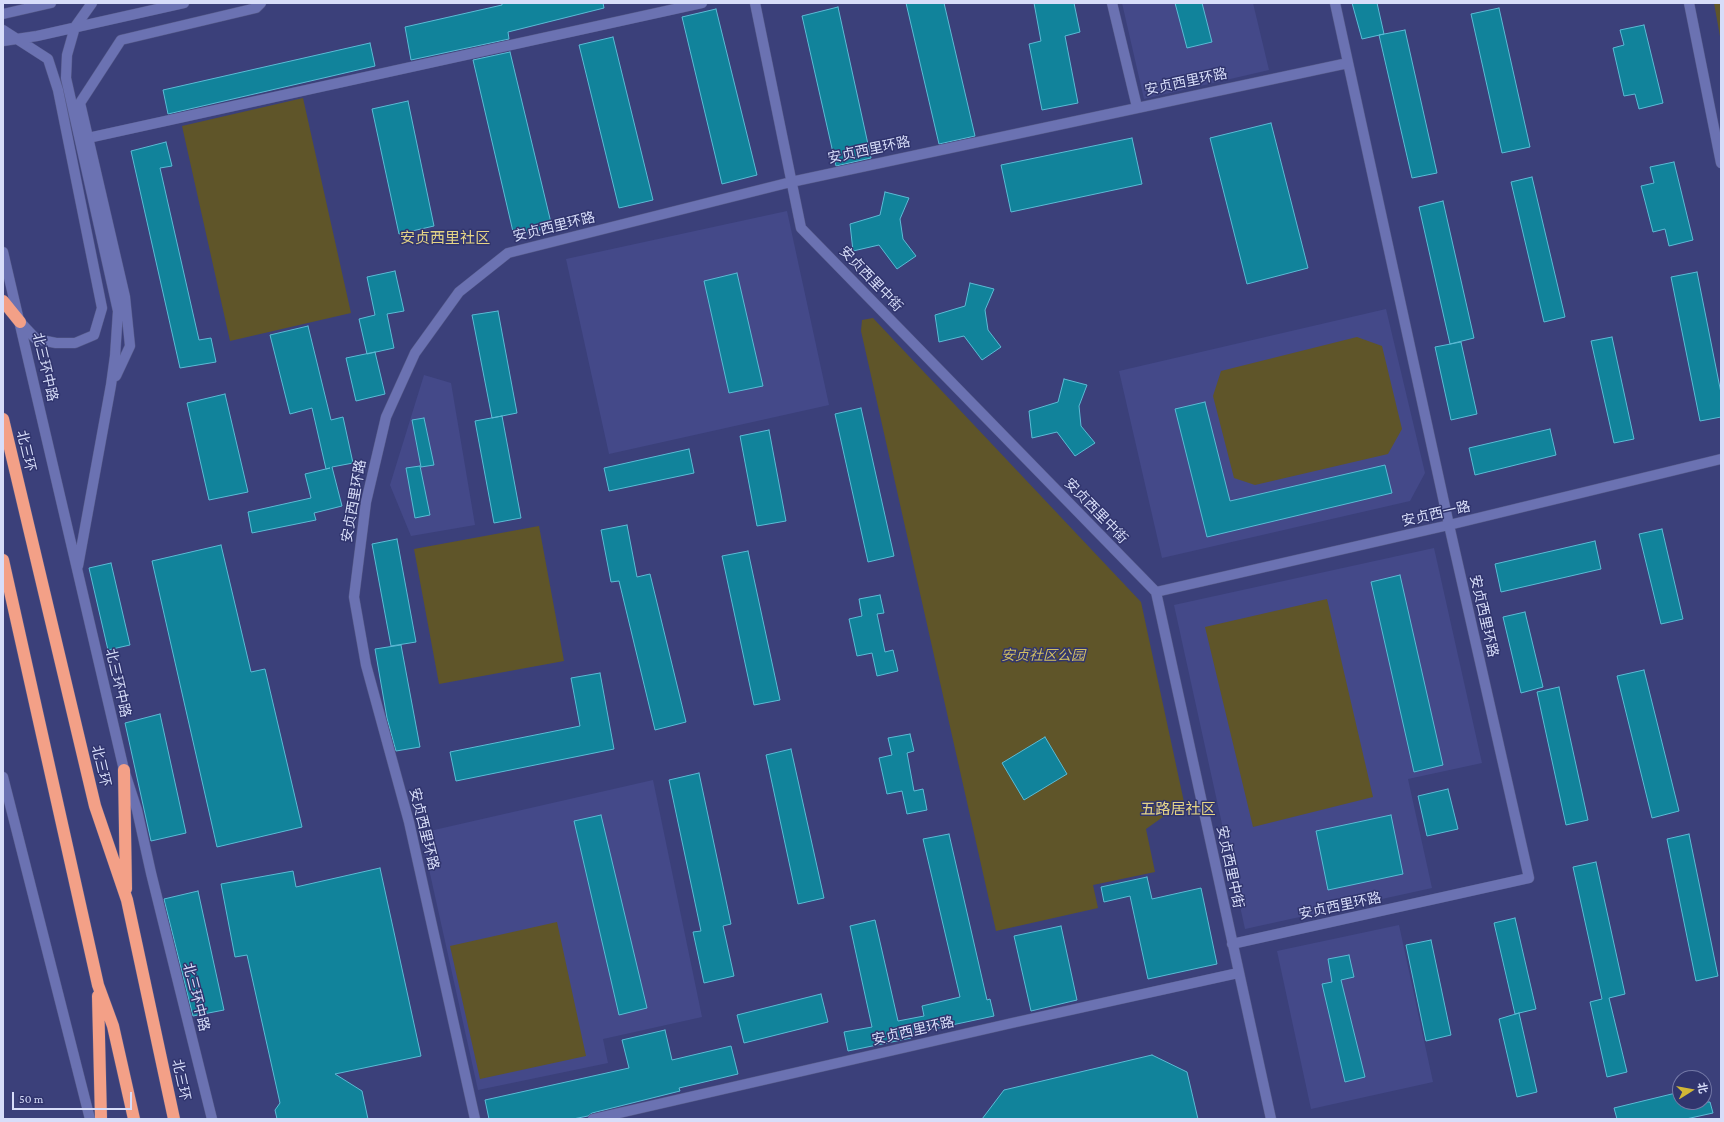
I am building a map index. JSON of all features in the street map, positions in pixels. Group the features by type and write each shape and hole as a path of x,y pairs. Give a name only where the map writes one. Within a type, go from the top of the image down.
{"highway":[{"path":"3,301 20,322"},
{"name":"北三环","path":"3,419 94,806 127,900 174,1119"},
{"path":"3,560 98,985 113,1026 134,1119"},
{"path":"124,770 127,900"},
{"path":"98,985 100,1119"}],"street":[{"path":"3,14 51,3"},
{"path":"77,572 111,385 115,356 118,311 66,78 67,56 75,27 92,3"},
{"path":"3,41 184,3"},
{"path":"111,385 130,346 124,297 80,103 121,40 256,8 261,3"},
{"path":"88,138 702,3"},
{"name":"安贞西里中街","path":"755,3 801,228 1156,592 1271,1119"},
{"path":"1112,3 1137,107"},
{"name":"安贞西里环路","path":"1232,944 1529,878 1449,526 1335,3"},
{"path":"1689,3 1721,163"},
{"path":"3,30 48,58 58,90 102,308 94,335 75,343 56,343 36,339 20,322"},
{"name":"安贞西里环路","path":"475,1119 409,822 366,665 354,597 366,502 386,417 415,353 459,292 508,253 791,182 1348,63"},
{"name":"北三环中路","path":"3,252 124,770 137,810 151,873 212,1119"},
{"name":"安贞西一路","path":"1156,592 1449,526 1721,459"},
{"path":"3,777 90,1119"},
{"name":"安贞西里环路","path":"593,1119 1238,973"}],"shaded area":[{"path":"1122,3 1253,3 1269,70 1144,99"},
{"path":"787,211 829,405 609,454 566,259"},
{"path":"1386,309 1425,473 1410,501 1162,558 1119,371"},
{"path":"424,375 451,383 475,525 411,536 390,485"},
{"path":"1434,548 1482,763 1408,779 1432,888 1245,929 1174,605"},
{"path":"653,780 702,1017 603,1039 608,1063 478,1090 421,833"},
{"path":"1399,925 1433,1082 1311,1109 1277,951"}],"green space":[{"path":"1714,3 1721,3 1721,42"},
{"path":"303,98 351,313 230,341 182,126"},
{"name":"安贞社区公园","path":"873,318 1141,602 1184,802 1146,829 1155,872 1093,885 1098,908 996,931 861,331 862,320"},
{"path":"1357,337 1382,346 1402,429 1388,454 1255,485 1234,478 1213,396 1221,371"},
{"path":"539,526 564,661 439,684 414,549"},
{"path":"1327,599 1373,797 1253,827 1205,627"},
{"path":"557,922 586,1056 480,1079 450,946"}],"building":[{"path":"502,3 603,3 604,8 508,32 509,39 411,60 405,27 502,5"},
{"path":"906,3 944,3 975,136 939,144"},
{"path":"1034,3 1074,3 1080,32 1065,36 1078,103 1042,110 1029,44 1041,41"},
{"path":"1175,3 1202,3 1212,42 1187,48"},
{"path":"1352,3 1377,3 1384,34 1362,39"},
{"path":"838,7 871,158 836,166 802,16"},
{"path":"1499,8 1530,147 1502,153 1471,14"},
{"path":"716,9 757,175 722,184 682,17"},
{"path":"1644,25 1663,103 1639,109 1635,94 1624,96 1613,48 1624,45 1620,30"},
{"path":"1405,30 1437,173 1412,178 1379,35"},
{"path":"613,37 653,200 619,208 579,45"},
{"path":"370,43 375,66 168,114 163,90"},
{"path":"510,52 552,227 514,236 473,60"},
{"path":"408,101 434,226 399,234 372,109"},
{"path":"1271,123 1308,268 1247,284 1210,138"},
{"path":"1132,138 1142,184 1011,212 1001,165"},
{"path":"166,142 172,166 160,168 199,340 211,338 216,362 180,368 131,151"},
{"path":"1674,162 1693,240 1669,246 1665,229 1653,232 1641,186 1654,183 1650,167"},
{"path":"1532,177 1565,317 1544,322 1511,182"},
{"path":"885,192 909,198 900,219 903,239 916,256 897,269 879,245 853,251 850,224 880,215"},
{"path":"1443,201 1474,338 1450,344 1419,207"},
{"path":"395,271 404,311 387,314 394,348 367,354 359,319 375,315 367,277"},
{"path":"1697,272 1721,393 1721,417 1700,421 1671,277"},
{"path":"737,273 763,386 729,393 704,281"},
{"path":"970,283 994,289 985,310 988,330 1001,347 982,360 964,336 939,342 935,315 965,306"},
{"path":"498,311 517,413 492,418 472,315"},
{"path":"308,326 331,420 343,417 353,463 332,467 342,506 314,513 316,520 252,533 248,512 311,498 305,474 326,469 312,408 290,414 270,335"},
{"path":"1612,337 1634,439 1614,443 1591,341"},
{"path":"1461,342 1477,414 1451,420 1435,347"},
{"path":"375,352 385,394 356,401 346,358"},
{"path":"1064,379 1087,385 1079,406 1081,426 1095,443 1075,456 1057,432 1032,438 1029,411 1058,402"},
{"path":"225,394 248,492 209,500 187,403"},
{"path":"1205,402 1230,501 1385,465 1392,493 1207,537 1175,409"},
{"path":"861,408 894,556 868,562 835,414"},
{"path":"502,416 521,518 494,523 475,421"},
{"path":"424,418 434,465 421,467 412,420"},
{"path":"1550,429 1556,455 1475,475 1469,448"},
{"path":"769,430 786,521 757,526 740,436"},
{"path":"689,449 694,473 609,491 604,468"},
{"path":"420,466 430,515 415,518 406,468"},
{"path":"627,525 637,577 650,574 686,722 655,730 619,581 611,582 601,530"},
{"path":"1662,529 1683,619 1661,624 1639,534"},
{"path":"397,539 416,642 391,646 372,544"},
{"path":"1595,541 1601,569 1501,592 1495,564"},
{"path":"221,545 251,672 265,669 302,827 217,847 152,561"},
{"path":"748,551 780,700 754,705 722,556"},
{"path":"111,563 130,645 108,650 89,568"},
{"path":"1400,575 1443,765 1414,772 1371,582"},
{"path":"880,595 884,613 877,614 885,652 893,650 898,671 877,676 872,653 857,656 849,619 862,616 859,599"},
{"path":"1525,612 1543,687 1521,693 1503,617"},
{"path":"401,645 420,747 396,751 387,718 375,649"},
{"path":"1644,670 1679,811 1652,818 1617,676"},
{"path":"600,673 614,749 456,781 450,752 580,726 571,678"},
{"path":"1559,687 1588,820 1566,825 1537,692"},
{"path":"160,714 186,833 151,841 125,723"},
{"path":"910,734 914,751 907,753 914,791 923,789 927,810 907,814 902,791 887,794 879,758 892,755 888,738"},
{"path":"1045,737 1067,774 1024,800 1002,763"},
{"path":"791,749 824,898 798,904 766,755"},
{"path":"699,773 731,924 723,926 734,976 704,983 693,932 701,931 669,780"},
{"path":"1448,789 1458,829 1427,836 1418,796"},
{"path":"601,815 647,1008 619,1015 574,821"},
{"path":"1391,815 1403,874 1328,890 1316,831"},
{"path":"949,834 987,1000 990,999 994,1016 910,1034 911,1038 848,1051 844,1032 872,1027 850,926 875,920 898,1021 924,1016 922,1006 960,997 923,839"},
{"path":"1689,834 1718,976 1696,981 1667,839"},
{"path":"1596,862 1625,994 1609,998 1627,1072 1607,1077 1590,1002 1602,999 1573,867"},
{"path":"380,868 421,1056 335,1074 362,1091 368,1119 277,1119 275,1110 280,1103 247,955 235,957 221,884 293,871 296,887"},
{"path":"1147,877 1152,899 1201,888 1217,964 1148,979 1130,896 1104,902 1101,887"},
{"path":"198,891 224,1010 193,1016 164,899"},
{"path":"1515,918 1536,1009 1515,1014 1494,923"},
{"path":"1061,926 1077,1000 1031,1011 1014,936"},
{"path":"1431,940 1451,1035 1426,1041 1406,945"},
{"path":"1349,955 1354,977 1341,980 1365,1077 1345,1082 1322,984 1332,982 1328,959"},
{"path":"821,994 828,1022 744,1043 737,1015"},
{"path":"1519,1013 1537,1092 1517,1097 1499,1019"},
{"path":"665,1030 672,1060 731,1046 738,1074 679,1088 680,1091 573,1119 489,1119 485,1100 629,1068 622,1040"},
{"path":"1152,1055 1187,1072 1198,1119 982,1119 1004,1090"},
{"path":"1672,1094 1672,1110 1712,1109 1713,1113 1686,1119 1617,1119 1614,1108"}],"district":[{"name":"安贞西里社区","path":"445,238"},
{"name":"五路居社区","path":"1178,809"}]}
